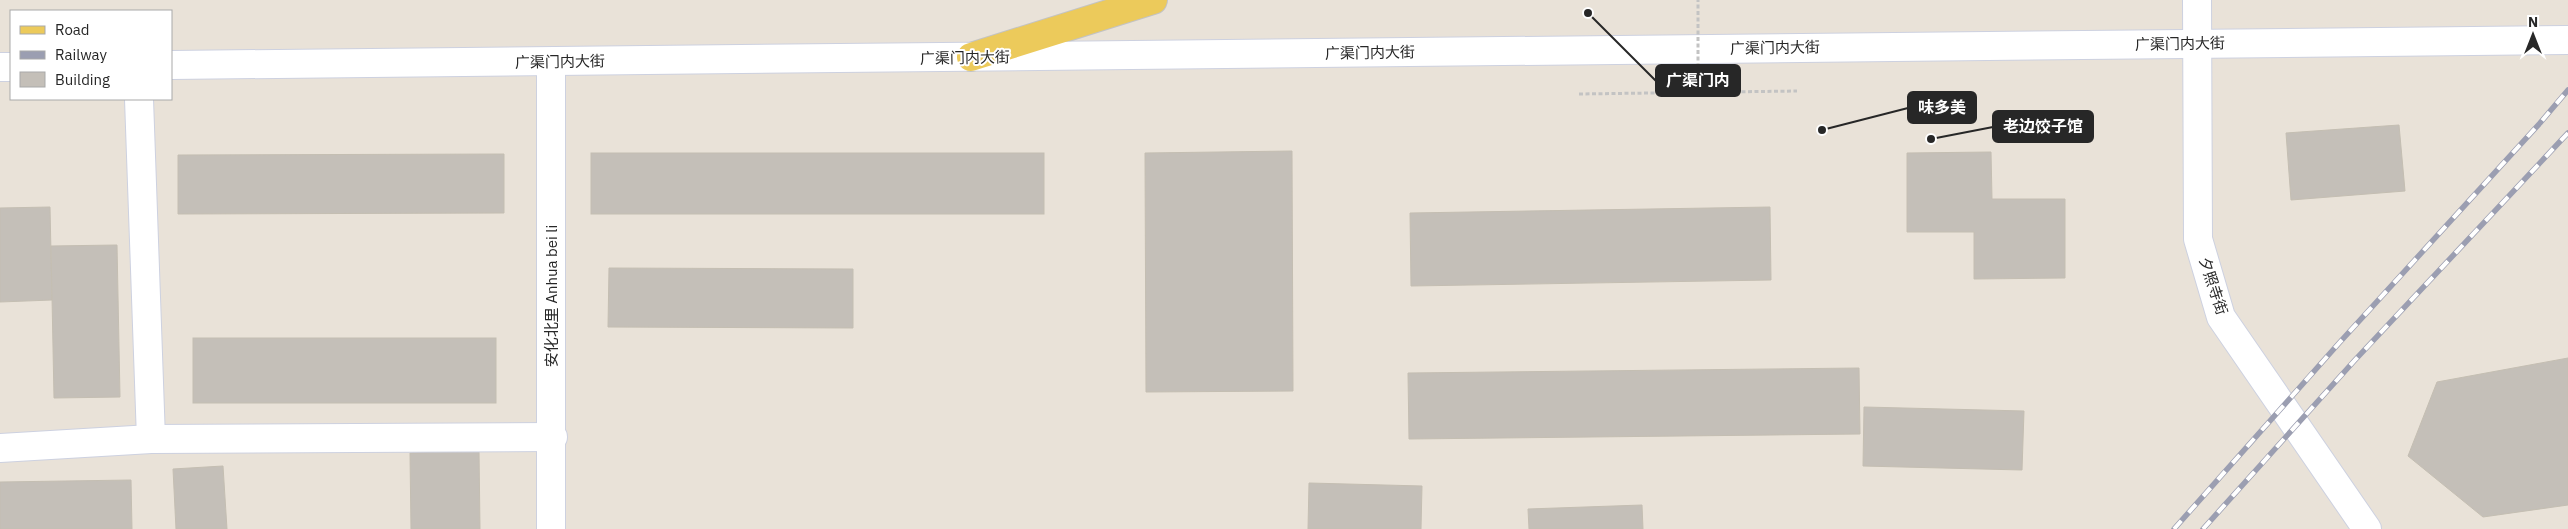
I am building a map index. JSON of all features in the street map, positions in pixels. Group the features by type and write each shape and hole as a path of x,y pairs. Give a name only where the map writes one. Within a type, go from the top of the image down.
{"main road":[{"path":"971,58 1153,0"}],"street":[{"name":"夕照寺街","path":"2197,0 2198,239 2222,317 2368,529"},
{"name":"广渠门内大街","path":"172,66 2568,40"},
{"name":"安化北里 Anhua bei li","path":"551,62 553,437 551,529"},
{"path":"139,100 152,440"},
{"path":"0,448 152,440 553,437"}],"path":[{"path":"1698,0 1698,92"},
{"path":"1579,94 1797,91"}],"building":[{"path":"2399,125 2405,191 2291,200 2286,133"},
{"path":"1292,151 1293,391 1146,392 1145,153"},
{"path":"1991,152 1992,199 2065,199 2065,278 1974,279 1974,232 1907,232 1907,153"},
{"path":"591,153 1044,153 1044,214 591,214"},
{"path":"504,154 504,213 178,214 178,155"},
{"path":"50,207 52,300 0,302 0,208"},
{"path":"1770,207 1771,280 1411,286 1410,213"},
{"path":"117,245 120,397 54,398 51,246"},
{"path":"609,268 853,269 853,328 608,327"},
{"path":"193,338 496,338 496,403 193,403"},
{"path":"2568,358 2568,505 2483,517 2408,456 2437,382"},
{"path":"1859,368 1860,434 1409,439 1408,373"},
{"path":"1864,407 2024,411 2022,470 1863,466"},
{"path":"479,451 480,529 411,529 410,453"},
{"path":"223,466 227,529 176,529 173,469"},
{"path":"131,480 132,529 0,529 0,482"},
{"path":"1309,483 1422,486 1421,529 1308,529"},
{"path":"1642,505 1643,529 1529,529 1528,509"}],"railway":[{"path":"2174,529 2568,90"},
{"path":"2203,529 2355,360 2568,133"}],"place":[{"name":"广渠门内","path":"1588,13"},
{"name":"味多美","path":"1822,130"},
{"name":"老边饺子馆","path":"1931,139"}]}
